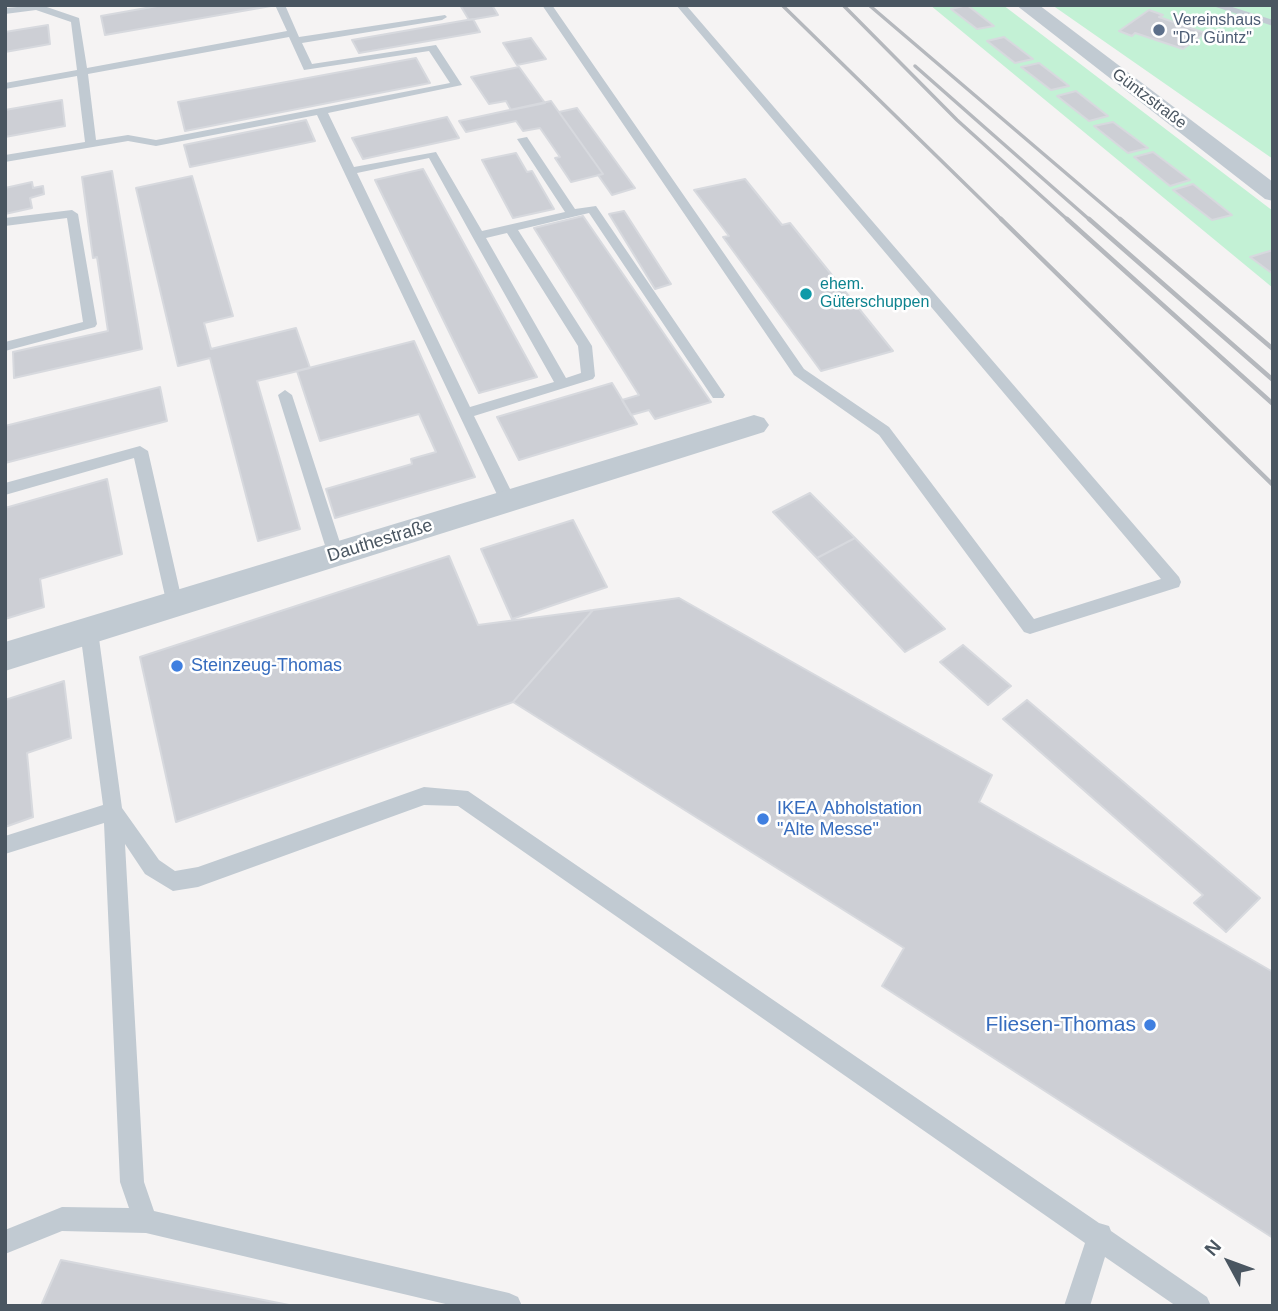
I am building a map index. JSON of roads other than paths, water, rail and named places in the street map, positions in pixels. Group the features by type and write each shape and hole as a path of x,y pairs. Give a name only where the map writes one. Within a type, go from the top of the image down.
{"street":[{"name":"Güntzstraße","path":"1026,5 1273,194"},
{"name":"Dauthestraße","path":"5,657 754,425"}],"lane":[{"path":"5,159 128,138 156,143 457,85 432,47 307,68 280,5"},
{"path":"547,5 799,372 884,431 1030,627 1173,582 681,5"},
{"path":"1215,5 1273,23"},
{"path":"5,11 37,7 76,20 91,144"},
{"path":"5,86 294,37 442,17"},
{"path":"321,111 508,501"},
{"path":"523,139 572,214"},
{"path":"350,171 432,154 562,384"},
{"path":"478,236 593,209 718,395"},
{"path":"5,222 72,214 90,324 5,346"},
{"path":"466,413 588,376 585,346 511,229"},
{"path":"285,395 336,555"},
{"path":"5,489 140,451 175,605"},
{"path":"89,631 113,811 132,1182 146,1221"},
{"path":"113,811 152,867 173,881 198,877 424,796 461,797 1100,1235 1198,1306"},
{"path":"5,845 113,811"},
{"path":"5,1242 62,1219 146,1221 509,1306"},
{"path":"1077,1306 1100,1235"}],"railway":[{"path":"782,5 1003,221"},
{"path":"843,5 957,120 1069,221"},
{"path":"869,5 1122,221"},
{"path":"915,66 1091,221"},
{"path":"1001,219 1273,485"},
{"path":"1067,219 1273,404"},
{"path":"1089,219 1273,380"},
{"path":"1120,219 1273,349"}],"place":[{"name":"Vereinshaus \"Dr. Güntz\"","path":"1159,30"},
{"name":"ehem. Güterschuppen","path":"806,294"},
{"name":"Steinzeug-Thomas","path":"177,666"},
{"name":"IKEA Abholstation \"Alte Messe\"","path":"763,819"},
{"name":"Fliesen-Thomas","path":"1150,1025"}]}
